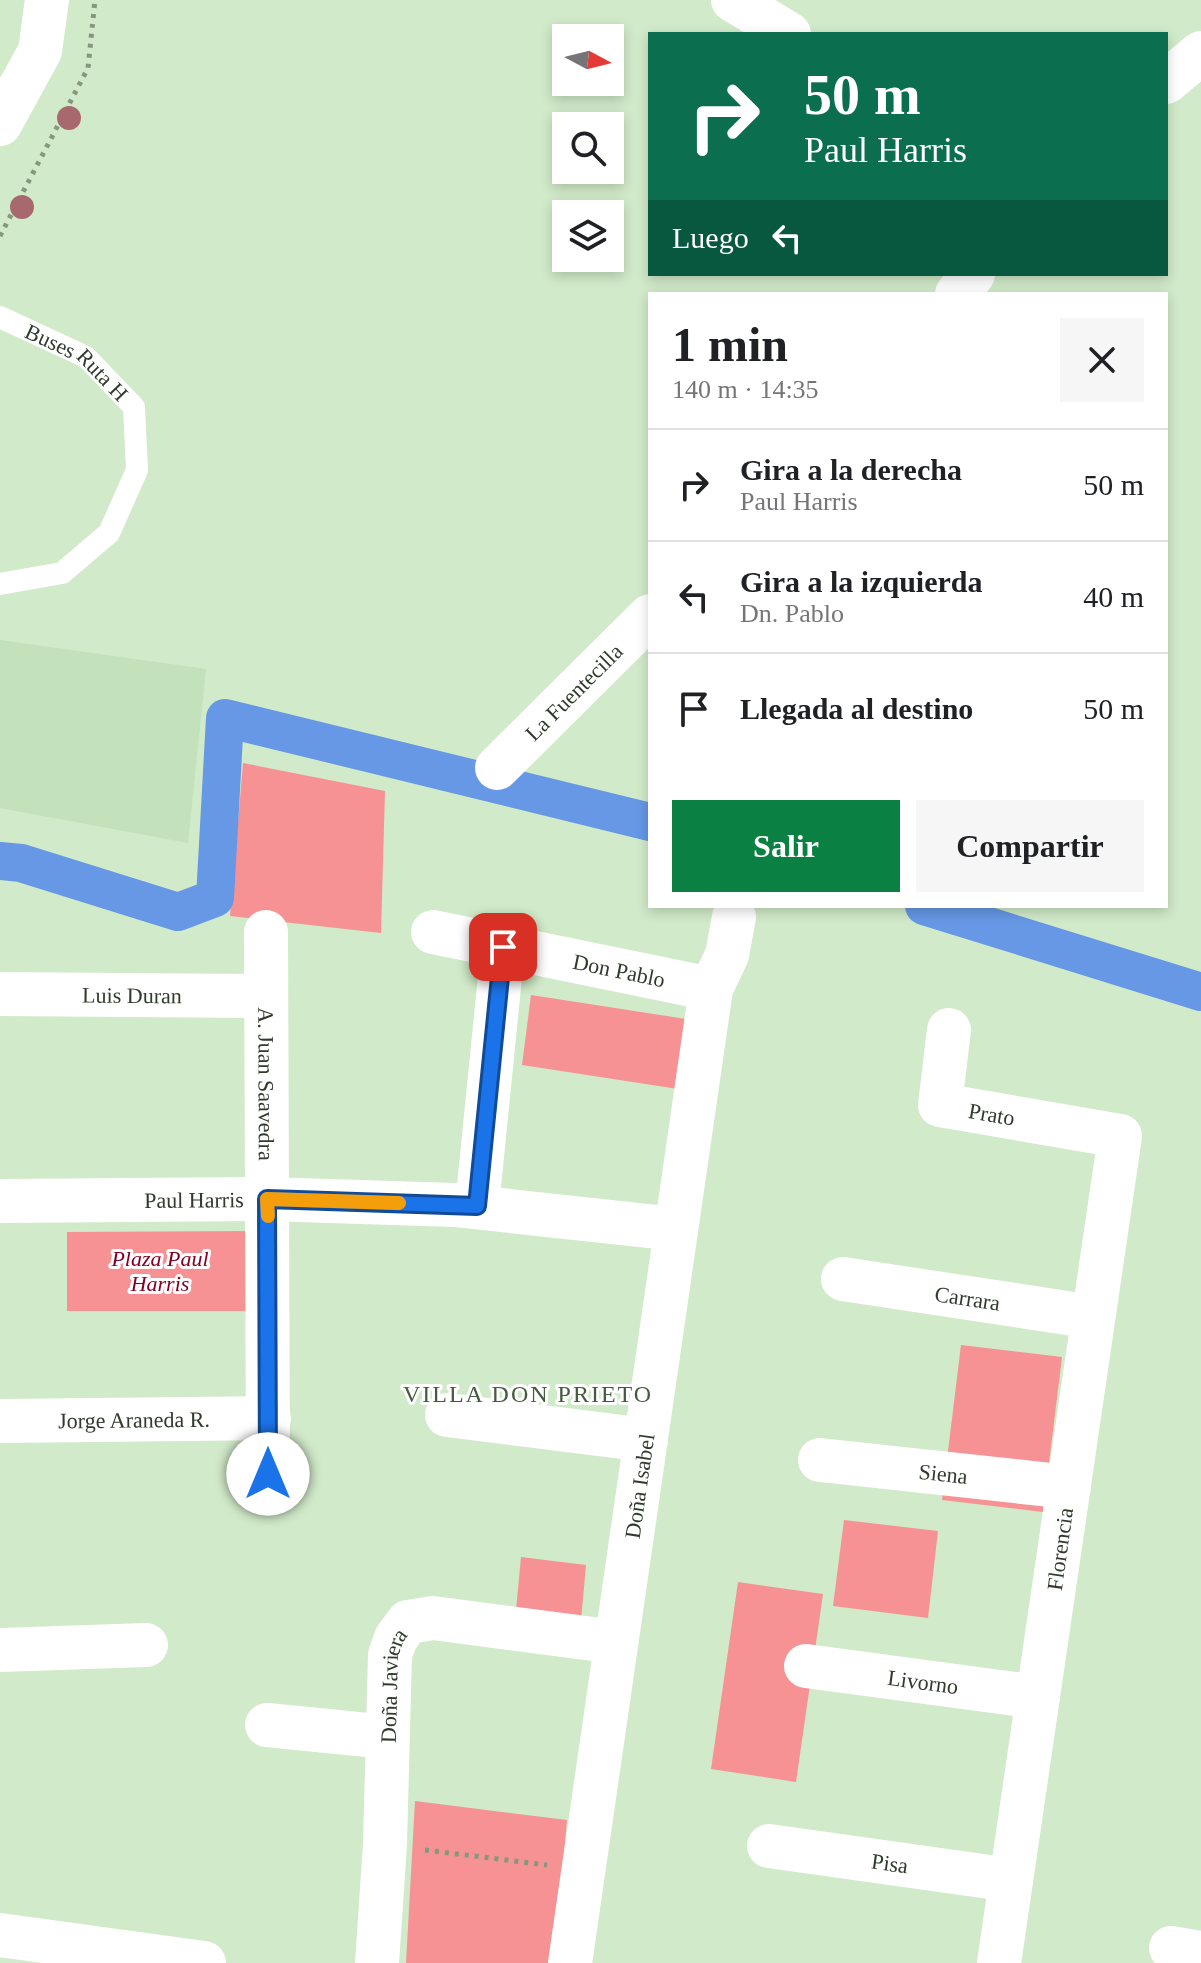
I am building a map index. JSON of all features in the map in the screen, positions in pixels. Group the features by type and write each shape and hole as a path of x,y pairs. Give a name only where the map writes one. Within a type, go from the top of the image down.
{"street":[{"path":"0,124 40,51 47,0"},
{"path":"733,0 786,32"},
{"path":"1168,80 1201,53"},
{"path":"959,292 971,276"},
{"name":"La Fuentecilla","path":"497,768 648,618"},
{"name":"Doña Isabel","path":"570,1963 711,989 727,955 734,917"},
{"name":"A. Juan Saavedra","path":"266,932 268,1474"},
{"name":"Don Pablo","path":"433,932 711,989"},
{"path":"477,1206 503,947"},
{"name":"Luis Duran","path":"0,994 265,996"},
{"name":"Prato","path":"949,1030 940,1105 1120,1136"},
{"name":"Florencia","path":"999,1963 1120,1136"},
{"name":"Paul Harris","path":"0,1201 267,1199 477,1206 676,1229"},
{"name":"Carrara","path":"843,1279 1093,1317"},
{"path":"447,1415 646,1440"},
{"name":"Jorge Araneda R.","path":"0,1421 269,1418"},
{"name":"Siena","path":"820,1460 1069,1487"},
{"name":"Doña Javiera","path":"377,1963 385,1844 390,1655 396,1638 408,1622 452,1619 616,1642"},
{"path":"0,1650 146,1645"},
{"name":"Livorno","path":"806,1666 1038,1697"},
{"path":"267,1725 388,1737"},
{"name":"Pisa","path":"769,1846 1011,1880"},
{"path":"0,1935 204,1963"}],"lane":[{"name":"Buses Ruta H","path":"0,317 86,357 134,407 137,470 109,533 62,573 0,584"}],"path":[{"path":"0,236 88,68 95,0"},
{"path":"385,1844 583,1868"}],"shaded area":[{"path":"0,640 206,669 188,843 0,808"}],"green space":[{"path":"243,763 385,791 381,933 230,916"},
{"path":"531,995 686,1019 678,1089 522,1065"},
{"name":"Plaza Paul Harris","path":"252,1231 253,1311 67,1311 67,1232"},
{"path":"961,1345 1062,1357 1043,1512 942,1500"},
{"path":"844,1520 938,1531 928,1618 833,1606"},
{"path":"521,1557 586,1565 579,1643 514,1632"},
{"path":"738,1582 823,1594 796,1782 711,1769"},
{"path":"415,1801 567,1820 554,1963 406,1963"}],"waterway":[{"path":"0,861 21,863 178,912 215,898 225,718 648,822"},
{"path":"930,908 1201,992"}],"slow traffic":[{"path":"268,1216 267,1199 399,1203"}],"district":[{"name":"VILLA DON PRIETO","path":"528,1394"}],"route":[{"path":"268,1474 267,1199 477,1206 503,947"}]}
